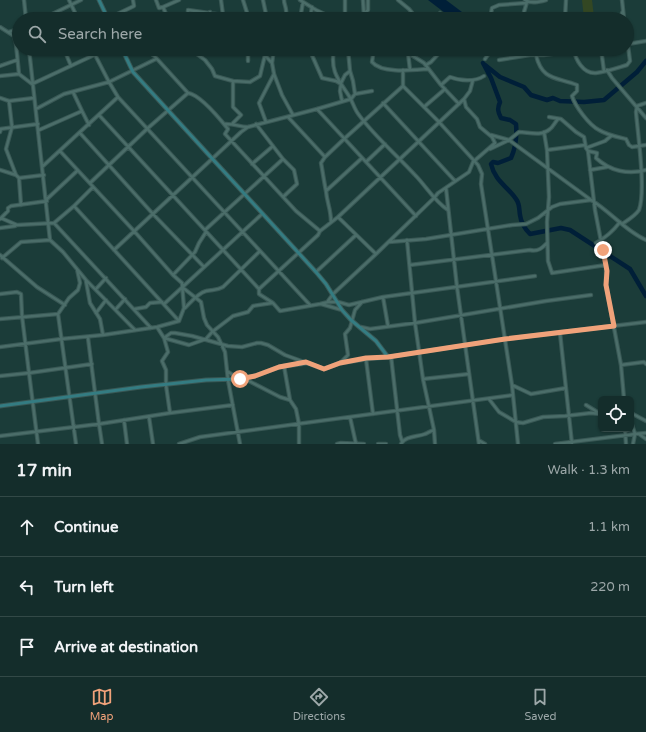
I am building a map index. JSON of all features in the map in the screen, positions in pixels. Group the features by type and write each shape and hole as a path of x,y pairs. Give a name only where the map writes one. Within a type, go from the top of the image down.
{"street":[{"path":"24,0 25,12"},
{"path":"69,0 74,12"},
{"path":"59,12 81,0"},
{"path":"99,0 105,12"},
{"path":"122,12 134,6 133,0"},
{"path":"156,0 159,8 179,0"},
{"path":"221,0 223,12"},
{"path":"242,0 246,12"},
{"path":"263,0 266,12"},
{"path":"284,0 286,12"},
{"path":"300,0 320,12"},
{"path":"308,0 308,5"},
{"path":"345,0 345,12"},
{"path":"363,0 365,12"},
{"path":"366,12 368,10 368,0"},
{"path":"398,0 412,12"},
{"path":"510,0 513,3"},
{"path":"491,12 492,8 499,5 546,0"},
{"path":"565,12 566,0"},
{"path":"622,0 623,10"},
{"path":"524,12 526,1"},
{"path":"302,12 304,2"},
{"path":"163,7 165,12"},
{"path":"311,12 312,8"},
{"path":"188,12 188,10 210,12"},
{"path":"0,27 12,35"},
{"path":"8,32 12,31"},
{"path":"634,43 646,41"},
{"path":"17,56 19,74"},
{"path":"30,56 50,240 63,252 86,280 135,330"},
{"path":"67,56 71,66"},
{"path":"32,84 93,56"},
{"path":"95,56 108,82 118,97 310,305"},
{"path":"125,56 133,72 316,272 333,294 342,310 351,320 376,341 389,357 402,442 410,437 425,434 434,430"},
{"path":"154,56 188,93 193,94 228,128 225,134 296,211 320,231"},
{"path":"200,56 212,69 215,76 233,81 250,82 260,76 265,56"},
{"path":"266,56 272,63"},
{"path":"273,56 272,63 274,74 282,95 293,115"},
{"path":"312,56 322,78 336,81 341,84"},
{"path":"334,56 334,73 351,99 357,113 416,176 440,205 449,210"},
{"path":"349,56 355,94"},
{"path":"373,56 372,62 374,65 386,69 428,69"},
{"path":"408,56 410,70"},
{"path":"414,56 426,65 441,85 459,104"},
{"path":"426,65 437,56"},
{"path":"499,60 524,56"},
{"path":"536,56 540,67 554,79 577,84 577,92 572,96 573,101 596,129 612,136 626,138 629,145 632,147 646,145"},
{"path":"576,56 578,63 587,70 595,73 627,65 630,61 629,56"},
{"path":"603,56 606,70 646,118"},
{"path":"0,66 17,60"},
{"path":"36,109 64,94 108,82 133,72 156,60"},
{"path":"402,70 403,86 439,122 473,162 478,165 482,174 481,184 512,385 518,444"},
{"path":"342,101 340,91 341,84 345,75 350,71"},
{"path":"0,76 19,74 32,84"},
{"path":"266,122 259,103 274,74"},
{"path":"441,85 450,77 458,80 474,80 484,76"},
{"path":"259,289 459,104 470,91 474,80"},
{"path":"233,81 234,108 241,115 233,123"},
{"path":"331,223 331,211 321,163 344,138 403,86"},
{"path":"424,107 445,89"},
{"path":"114,250 191,177 248,127 317,109 351,99 355,94 372,91"},
{"path":"73,92 89,125"},
{"path":"90,183 148,128 188,93"},
{"path":"43,166 118,97"},
{"path":"0,98 9,101 34,98"},
{"path":"328,302 333,294 389,242 438,193 469,172 473,162 495,143 492,137 480,127 477,119 466,107 464,99"},
{"path":"9,101 12,127 6,149 16,175 19,178 21,205"},
{"path":"383,103 455,181"},
{"path":"637,106 646,103"},
{"path":"596,243 621,223 633,216 640,209 643,196 645,170 637,125 637,106"},
{"path":"317,109 416,216"},
{"path":"39,130 82,111"},
{"path":"99,115 259,289 260,294 273,303 280,311 328,302 338,302 349,305 383,298 535,276"},
{"path":"288,117 325,157"},
{"path":"549,117 561,119 576,132 583,135 588,151 594,202 606,265 606,285 621,365 624,396"},
{"path":"486,151 509,140 519,132 531,134 544,132 550,129 558,118"},
{"path":"224,124 233,123 241,127 248,127"},
{"path":"0,132 1,129 38,124"},
{"path":"256,124 283,159 294,170 297,184 283,197"},
{"path":"80,132 109,166 204,268"},
{"path":"544,132 547,150 549,196 547,211 548,261 552,273 606,265"},
{"path":"488,134 509,140 532,158 538,160 547,169 598,204 633,233 646,240"},
{"path":"547,150 586,146 605,141 612,136"},
{"path":"366,162 385,144"},
{"path":"252,164 274,146"},
{"path":"60,151 134,231 172,275 182,282 184,308 179,321"},
{"path":"588,151 597,153 596,158 607,166 618,171 628,173 645,170"},
{"path":"326,192 362,158"},
{"path":"172,275 196,252 206,231 283,159"},
{"path":"590,170 607,166"},
{"path":"0,170 16,175"},
{"path":"17,225 0,218 8,211 8,208 46,200 77,171"},
{"path":"19,178 44,176"},
{"path":"0,228 54,222 74,206 93,187"},
{"path":"446,188 457,287 479,443 485,444"},
{"path":"389,242 426,239 512,224 526,224 560,204 591,200"},
{"path":"74,206 179,321"},
{"path":"135,310 146,307 150,303 163,303 204,268 262,214"},
{"path":"338,217 376,254"},
{"path":"54,222 152,328"},
{"path":"316,272 356,235"},
{"path":"50,240 21,242 1,256 37,287 65,306"},
{"path":"407,240 415,323 423,379 434,430 435,444"},
{"path":"410,265 492,254 530,250 535,251 541,249 547,242"},
{"path":"184,308 205,291 217,290 223,287 260,251"},
{"path":"0,319 58,314 65,306 69,298 80,287 77,269"},
{"path":"96,289 106,278"},
{"path":"86,280 89,299 100,319 103,335"},
{"path":"182,286 201,302 204,318 212,332 218,337 225,352 228,380 240,444"},
{"path":"0,294 17,292 21,294 25,344 38,444"},
{"path":"361,327 370,329 415,323 591,295"},
{"path":"383,298 388,326"},
{"path":"96,313 106,300"},
{"path":"116,309 126,300"},
{"path":"340,363 348,355 344,337 345,334 350,328 355,310 363,302"},
{"path":"164,338 189,346 206,339 212,332 233,316 248,312 253,306 273,303"},
{"path":"320,304 342,310"},
{"path":"58,314 76,444"},
{"path":"0,348 61,339 88,338 152,328 179,321"},
{"path":"164,338 171,333 175,333 206,339 228,346 242,347 257,342 268,344 285,355 324,369 340,363 366,358 389,357 505,339 646,322"},
{"path":"156,327 164,338 168,352 162,361 166,370 166,385 170,413"},
{"path":"560,333 572,443"},
{"path":"88,338 102,444"},
{"path":"366,358 373,414"},
{"path":"0,406 206,380 241,379 284,366 306,362"},
{"path":"621,365 644,362 646,364"},
{"path":"0,376 92,364"},
{"path":"284,366 290,400 296,409 299,424 299,444"},
{"path":"227,370 241,379 290,400"},
{"path":"423,379 469,374"},
{"path":"512,385 531,394 566,388"},
{"path":"179,444 194,438 238,431 513,395"},
{"path":"488,399 499,412 516,422 522,423 543,417 598,414"},
{"path":"0,436 233,405"},
{"path":"586,405 598,413"},
{"path":"634,416 645,419"},
{"path":"149,417 153,444"},
{"path":"350,417 355,444"},
{"path":"124,420 127,444"},
{"path":"634,428 637,434 646,439"},
{"path":"555,444 646,433"},
{"path":"633,444 637,434"},
{"path":"625,435 626,444"},
{"path":"337,444 364,444"},
{"path":"378,444 386,444"}],"green space":[{"path":"582,0 592,0 593,12 583,12"}],"water":[{"path":"428,0 446,0 462,12 444,12"}],"waterway":[{"path":"485,65 500,77 524,87 531,95 547,100 553,98 560,101 584,102 604,100 637,72 646,61"},
{"path":"483,63 491,78 500,102 498,110 501,118 510,120 516,124 516,141 511,158 498,163 493,162 491,164 495,175 513,194 517,201 524,227 530,234 561,228 570,230 630,269 646,296"}],"route":[{"path":"240,379 255,376 279,367 306,362 324,369 340,363 366,358 388,357 505,339 614,326 606,285 607,271 603,250"}]}
